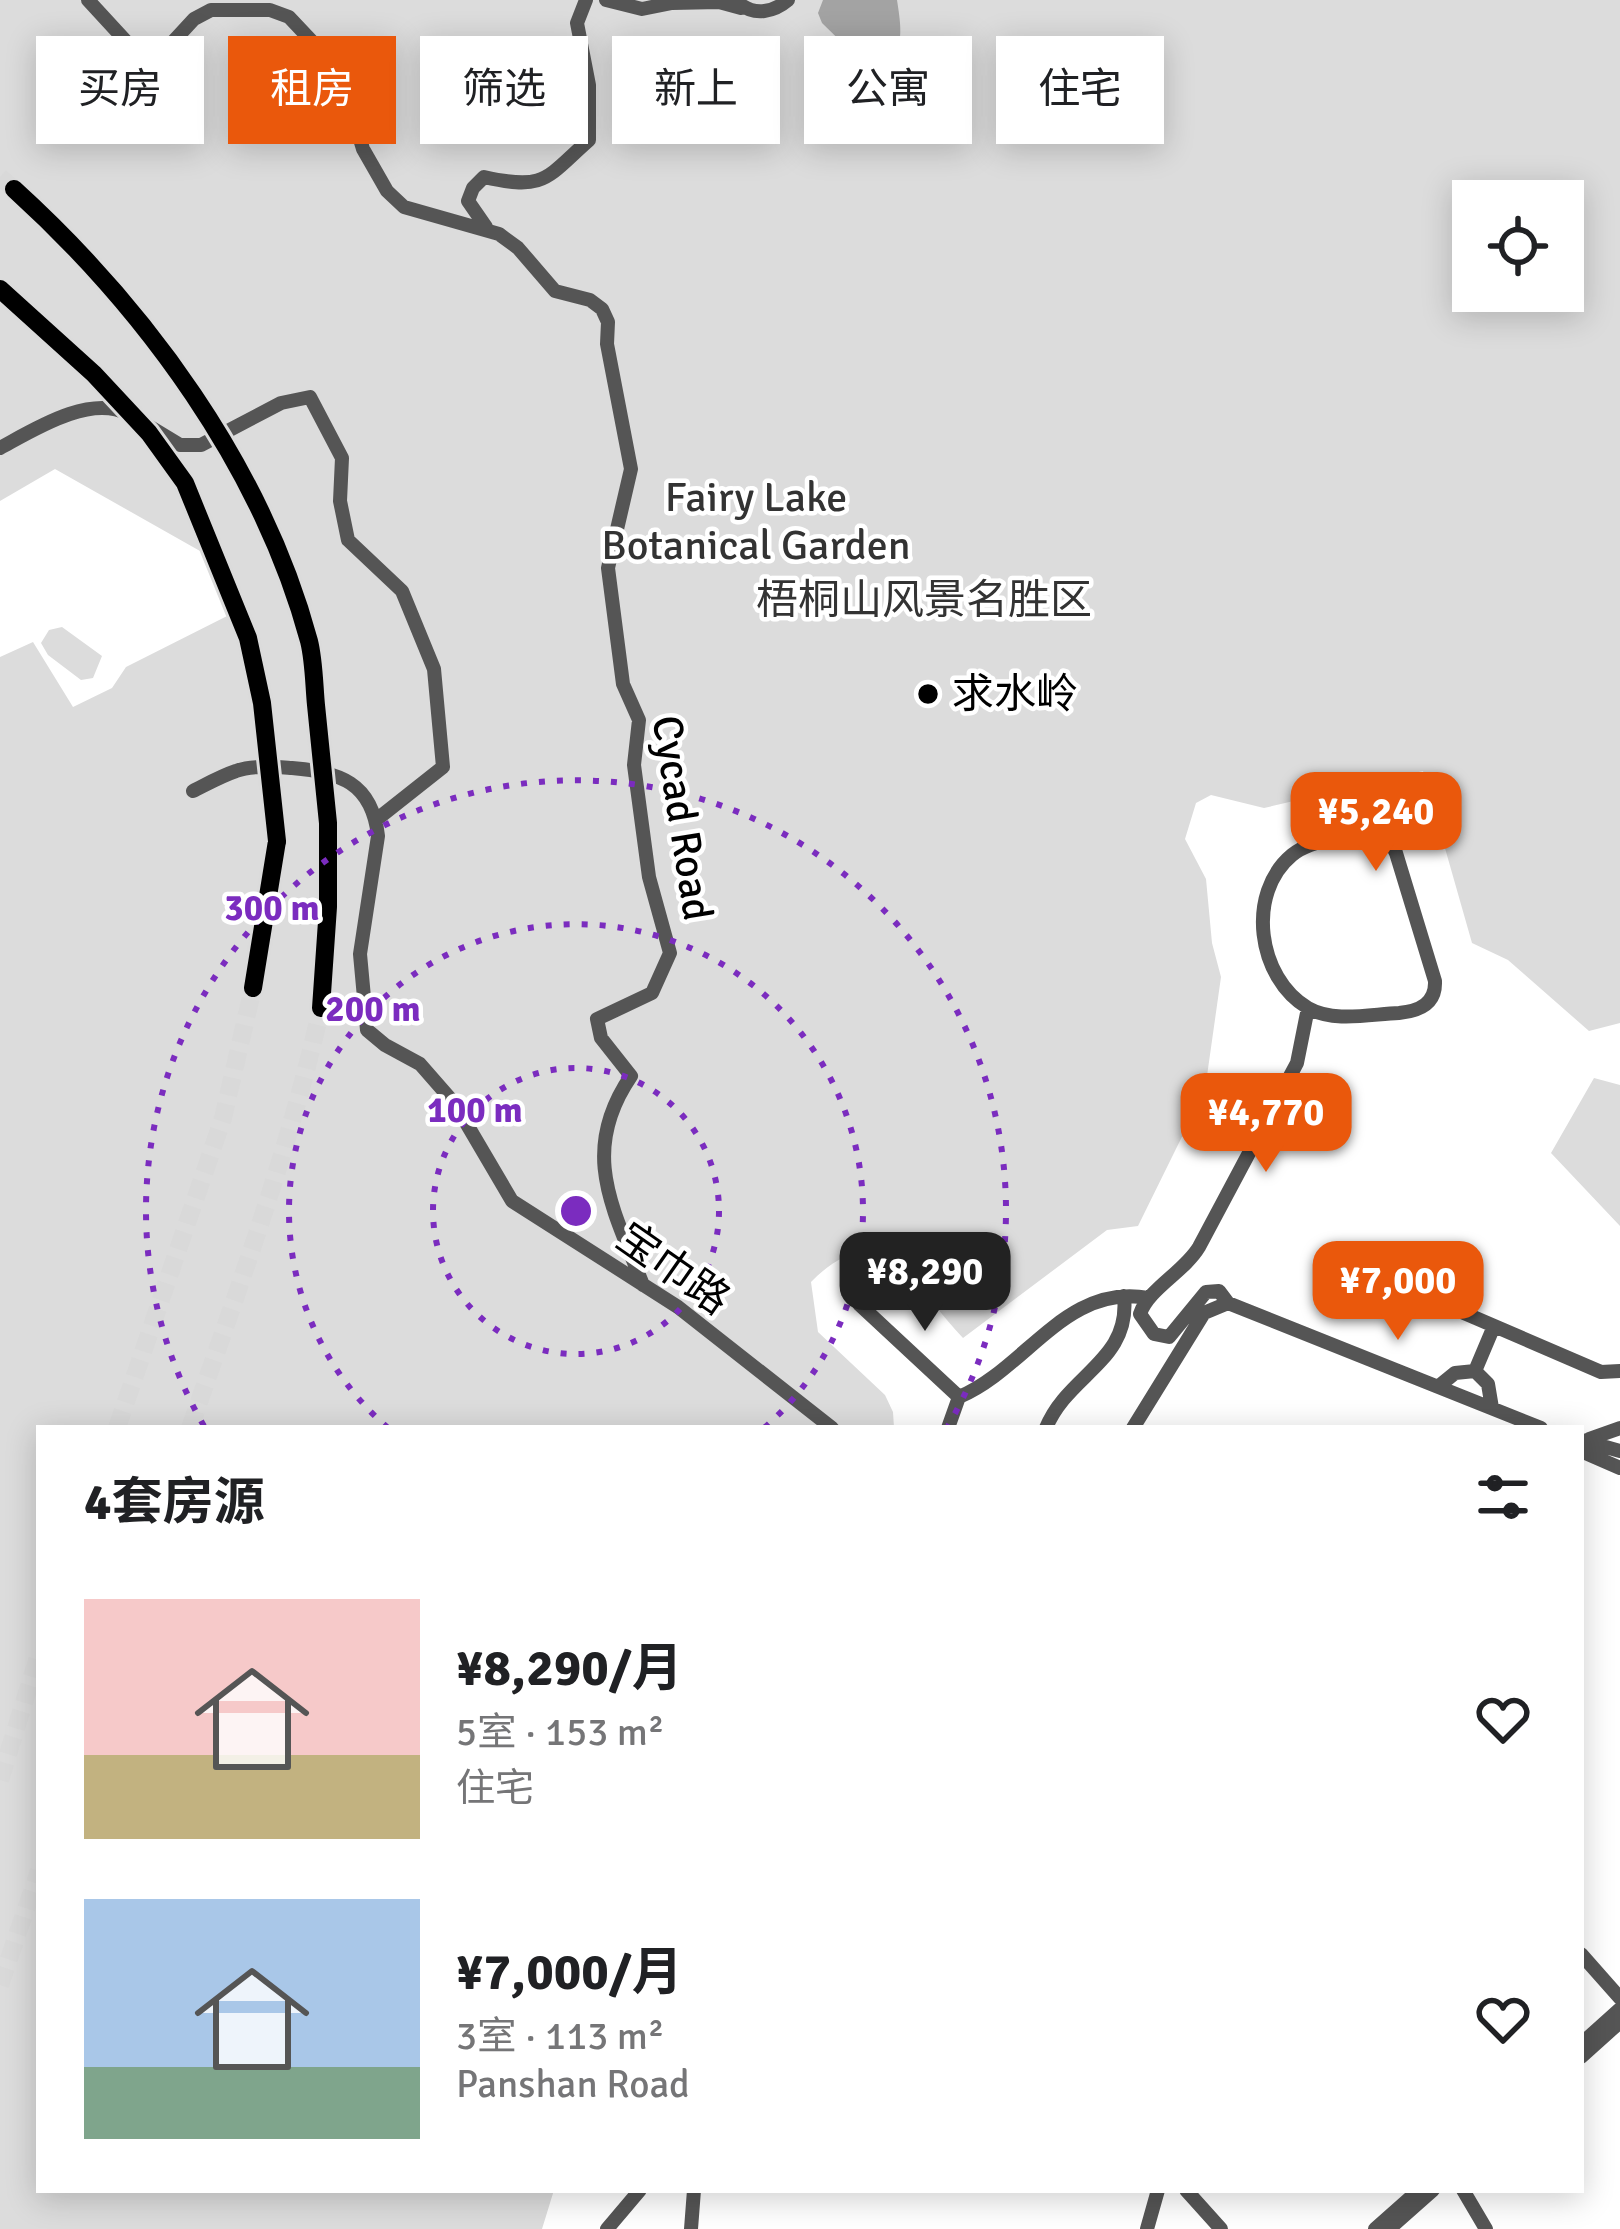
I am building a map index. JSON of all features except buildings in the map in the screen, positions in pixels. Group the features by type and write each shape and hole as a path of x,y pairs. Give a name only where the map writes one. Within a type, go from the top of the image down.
{"highway":[{"path":"14,189 70,239 158,347 229,450 287,575 310,646 328,823 328,908 320,1008"},
{"path":"0,289 94,374 149,433 185,483 248,638 262,703 277,841 254,988"}],"street":[{"path":"88,0 142,57 152,61 194,19 211,10 270,10 289,17 339,70 358,138 393,198 404,207 486,227"},
{"path":"486,227 468,201 484,177 536,183 552,178 589,140 589,85 578,23 586,0"},
{"path":"606,0 642,8 695,2 739,4 767,12 788,0"},
{"name":"Cycad Road","path":"486,227 510,241 555,291 590,300 602,309 631,469 608,568 623,685 638,720 634,765 650,877 670,953 652,993 597,1019 602,1038 631,1076 613,1102 602,1145 606,1191 643,1285"},
{"path":"0,448 94,406 115,407 180,445 201,445 281,403 310,397 341,458 340,501 349,540 402,591 434,669 442,767 376,820 354,784 332,772 241,769 193,791"},
{"name":"宝巾路","path":"376,820 378,836 360,953 367,1030 385,1046 420,1064 455,1104 512,1201 678,1307 828,1425"},
{"path":"1382,836 1396,853 1436,981 1435,993 1427,1005 1408,1012 1332,1016 1308,1008 1286,986 1269,958 1262,926 1267,894 1282,865 1304,848 1382,836"},
{"path":"1308,1008 1297,1063 1199,1247 1182,1271 1148,1298 1142,1322 1162,1337 1178,1329 1206,1292 1219,1291 1232,1303 1534,1425"},
{"path":"1350,1264 1600,1372 1620,1371"},
{"path":"1048,1425 1070,1388 1119,1340 1126,1319 1124,1296"},
{"path":"949,1425 959,1397 976,1390 1058,1322 1098,1299 1148,1298"},
{"path":"1135,1425 1204,1313 1232,1303"},
{"path":"859,1304 959,1397"},
{"path":"1475,1371 1494,1326"},
{"path":"1439,1387 1455,1373 1475,1371"},
{"path":"1475,1371 1488,1384 1492,1408"},
{"path":"1584,1443 1620,1428"},
{"path":"1584,1444 1620,1451"},
{"path":"1584,1445 1620,1468"},
{"path":"1584,1957 1620,1997"},
{"path":"1584,2041 1620,2008"},
{"path":"1584,2053 1620,2021"},
{"path":"607,2229 637,2193"},
{"path":"691,2229 694,2193"},
{"path":"1147,2229 1156,2193"},
{"path":"1189,2193 1221,2229"},
{"path":"1376,2229 1416,2193"},
{"path":"1389,2229 1430,2193"},
{"path":"1465,2193 1486,2229"},
{"path":"1475,2193 1495,2229"}],"green space":[{"name":"Fairy Lake Botanical Garden","path":"0,0 1620,0 1620,1023 1589,1031 1508,960 1472,943 1423,771 1264,808 1211,795 1196,803 1185,839 1206,879 1212,943 1221,977 1205,1090 1138,1226 1107,1230 963,1338 912,1279 876,1256 857,1254 835,1262 811,1282 818,1332 885,1395 894,1425 36,1425 36,2193 553,2193 542,2229 0,2229 0,657 33,642 73,707 112,688 126,667 241,609 200,551 55,469 0,501"},
{"path":"62,627 102,656 93,678 81,680 48,655 41,643 49,630"},
{"path":"1594,1078 1620,1085 1620,1226 1551,1153"}],"shaded area":[{"path":"823,0 897,0 900,36 835,36 818,13"}],"tunnel":[{"path":"0,177 14,189"},
{"path":"118,1425 223,1118 253,988"},
{"path":"191,1425 278,1168 321,1008"},
{"path":"0,1780 36,1664"},
{"path":"0,1985 36,1880"}],"place":[{"name":"求水岭","path":"928,694"}],"park label":[{"name":"梧桐山风景名胜区","path":"924,600"}]}
